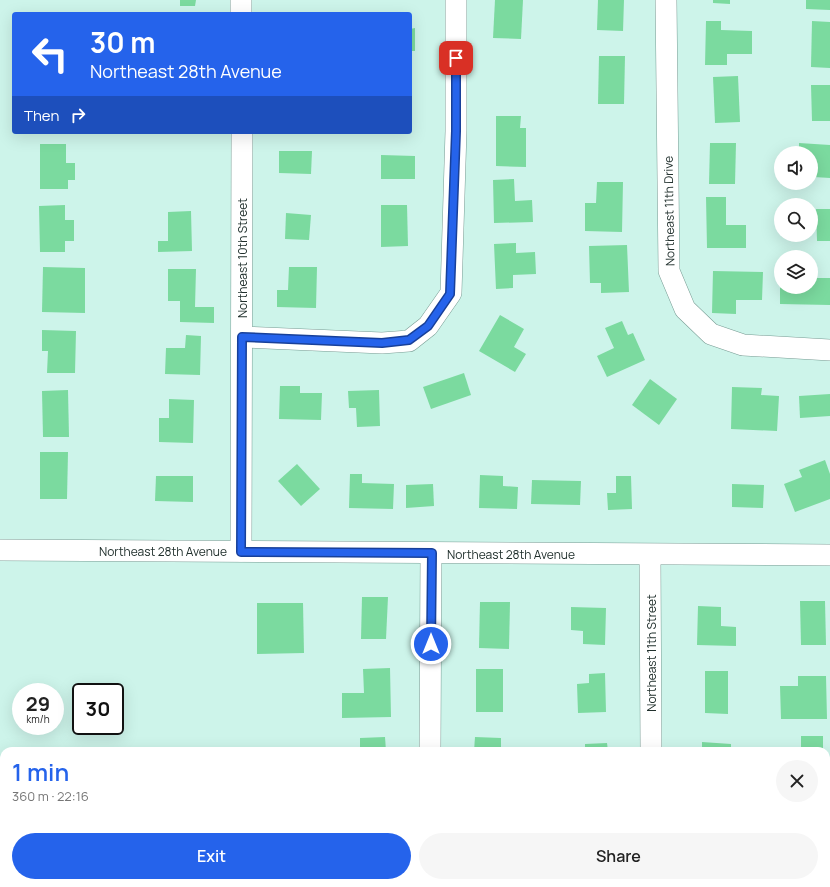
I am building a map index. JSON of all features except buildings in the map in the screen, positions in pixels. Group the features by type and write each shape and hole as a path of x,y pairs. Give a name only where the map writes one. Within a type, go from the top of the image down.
{"street":[{"path":"241,0 241,12"},
{"path":"242,337 382,343 409,340 428,326 450,294 456,131 456,0"},
{"name":"Northeast 11th Drive","path":"666,0 669,271 685,309 711,334 743,345 830,350"},
{"name":"Northeast 10th Street","path":"241,552 242,134"},
{"name":"Northeast 28th Avenue","path":"0,550 830,555"},
{"path":"430,747 432,553"},
{"name":"Northeast 11th Street","path":"650,555 651,747"}],"route":[{"path":"431,644 432,553 241,552 242,337 382,343 409,340 428,326 450,294 456,131 456,58"}]}
